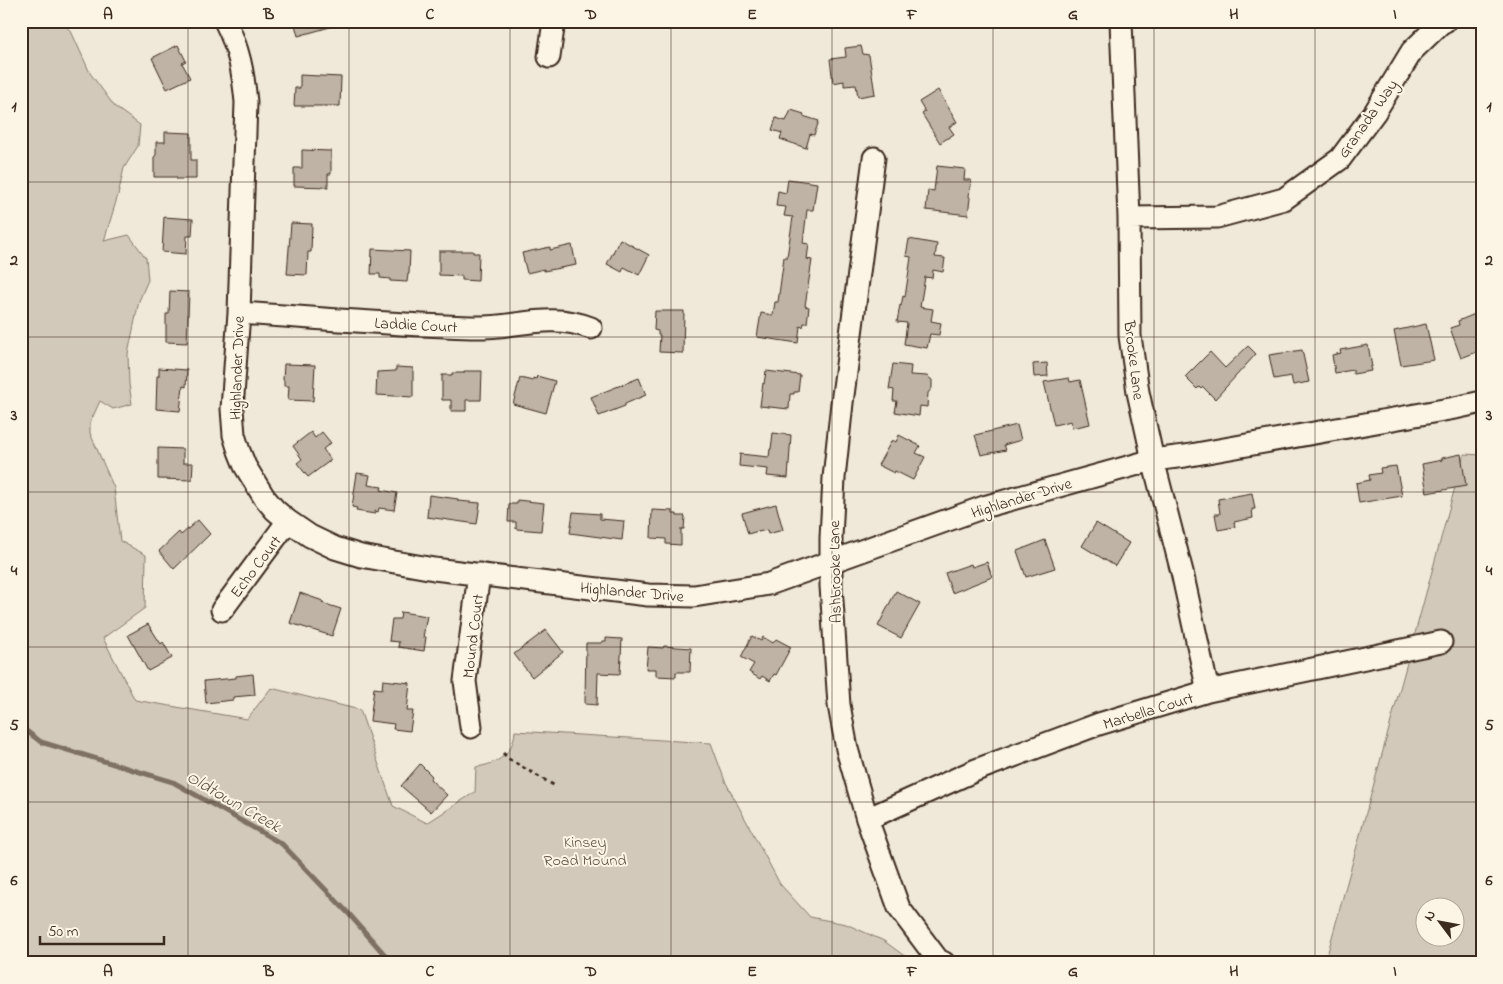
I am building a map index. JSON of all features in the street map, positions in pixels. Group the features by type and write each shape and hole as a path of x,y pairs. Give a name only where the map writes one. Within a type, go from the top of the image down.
{"street":[{"name":"Highlander Drive","path":"225,21 238,51 246,102 239,314 232,409 234,435 245,466 264,497 275,510 310,536 335,548 361,556 434,569 648,595 694,596 769,584 987,506 1153,460 1446,410 1482,402"},
{"path":"549,57 554,21"},
{"name":"Brooke Lane","path":"1121,21 1129,218 1130,336 1138,392 1153,460 1182,572 1208,691"},
{"name":"Granada Way","path":"1129,218 1217,217 1284,199 1340,159 1375,112 1412,51 1445,21"},
{"name":"Ashbrooke Lane","path":"874,158 834,478 831,586 839,705 847,749 867,819 899,908 938,960 944,963"},
{"name":"Laddie Court","path":"239,314 473,328 551,320 578,323 591,328"},
{"name":"Echo Court","path":"222,610 288,521"},
{"name":"Mound Court","path":"471,727 465,681 479,574"},
{"name":"Marbella Court","path":"867,819 976,770 1099,724 1208,691 1441,642"}],"path":[{"path":"503,753 510,760 555,786"}],"green space":[{"name":"Kinsey Road Mound","path":"21,21 59,21 71,31 90,73 115,107 140,125 138,146 124,168 104,241 129,235 146,258 148,280 139,301 128,354 132,404 113,409 100,401 90,423 90,433 114,488 120,541 146,555 145,608 103,638 135,700 247,719 271,688 360,710 393,806 427,823 475,792 476,767 491,763 508,752 514,739 515,731 711,743 725,781 780,884 810,917 846,924 884,941 914,963 21,963 21,193 25,176 21,151"},
{"path":"1464,454 1482,455 1482,963 1325,963"}],"building":[{"path":"294,21 336,21 337,25 298,36"},
{"path":"178,45 186,61 182,63 190,78 167,89 152,58"},
{"path":"861,46 863,54 869,55 875,94 858,97 856,85 844,86 844,81 833,83 830,59 846,57 845,48"},
{"path":"300,75 341,77 340,106 294,106 295,88 300,88"},
{"path":"938,90 957,122 949,127 954,134 940,143 922,114 925,112 919,102"},
{"path":"791,110 819,121 814,135 810,134 806,148 780,139 782,133 772,130 776,118 786,121"},
{"path":"165,132 191,133 191,160 196,160 196,179 154,177 156,142 165,142"},
{"path":"302,150 331,151 331,174 328,174 328,187 294,186 294,168 302,168"},
{"path":"937,166 965,169 964,180 971,180 968,215 926,210 928,190 934,191"},
{"path":"788,179 817,183 813,210 807,210 803,243 809,244 807,259 812,260 805,306 809,307 807,323 804,323 803,327 800,326 798,343 757,337 761,313 773,315 775,302 778,302 784,257 787,257 793,217 784,216 786,207 776,206 778,191 786,193"},
{"path":"164,217 193,219 192,236 187,236 186,254 162,252"},
{"path":"291,223 312,224 311,252 308,252 307,275 287,274"},
{"path":"620,239 649,255 639,275 624,267 622,272 607,264"},
{"path":"909,239 937,244 935,257 945,258 943,272 933,270 932,278 925,277 920,307 933,309 931,321 941,323 939,335 930,334 927,348 904,344 907,323 897,322 900,305 903,296 905,297 911,257 906,256"},
{"path":"572,245 576,265 527,273 522,253 550,247 550,250"},
{"path":"372,249 410,251 407,282 390,281 390,279 380,278 380,274 371,274"},
{"path":"439,251 473,251 473,253 479,253 478,281 462,280 462,276 439,275"},
{"path":"170,291 189,292 187,343 166,342 166,314 169,314"},
{"path":"655,311 684,311 683,353 659,352 660,335 658,335 658,331 654,330"},
{"path":"1475,314 1482,333 1482,350 1461,358 1450,328 1459,325 1458,321"},
{"path":"1426,324 1434,360 1401,365 1394,331"},
{"path":"1368,345 1371,371 1353,374 1353,370 1335,373 1332,355 1341,353 1340,350"},
{"path":"1248,346 1256,354 1215,399 1203,387 1197,389 1185,377 1210,352 1225,368"},
{"path":"1302,350 1309,382 1293,385 1291,376 1274,379 1269,355"},
{"path":"1047,363 1048,376 1034,377 1033,364"},
{"path":"284,364 315,365 313,401 288,400 289,386 284,386 283,380"},
{"path":"893,364 911,366 910,375 927,376 932,380 932,388 928,393 927,407 920,406 919,416 895,412 897,401 893,401 894,390 889,389"},
{"path":"396,367 413,368 413,397 376,395 377,372 396,371"},
{"path":"159,368 187,370 186,387 183,386 180,411 156,409"},
{"path":"464,371 482,371 481,400 466,400 466,411 451,411 451,400 442,400 442,375 464,373"},
{"path":"766,371 800,375 798,392 790,394 789,409 760,406"},
{"path":"537,376 555,381 546,413 513,404 520,378 533,381 533,378 536,379"},
{"path":"639,378 646,395 599,416 591,397"},
{"path":"1069,378 1070,382 1080,380 1090,424 1072,428 1071,421 1054,425 1044,382"},
{"path":"1017,425 1021,440 1004,445 1006,450 981,455 975,435"},
{"path":"311,432 315,438 322,432 331,443 323,449 331,460 308,477 297,463 302,459 293,446"},
{"path":"773,433 791,435 788,478 767,476 768,469 739,466 740,454 769,457"},
{"path":"899,435 920,446 916,453 925,457 913,480 878,465 892,440 896,442"},
{"path":"158,448 183,449 183,463 193,463 192,480 158,479"},
{"path":"1461,454 1466,486 1427,493 1422,464"},
{"path":"1396,466 1402,496 1359,503 1356,483 1370,480 1369,475 1381,473 1380,468"},
{"path":"357,473 370,475 368,485 382,487 381,490 397,493 394,510 379,508 378,512 375,511 375,514 356,511 357,508 352,507"},
{"path":"1252,493 1255,509 1252,509 1253,518 1234,522 1235,527 1218,530 1215,514 1220,514 1218,499"},
{"path":"429,495 480,503 477,524 427,517"},
{"path":"517,500 544,503 541,531 516,529 516,522 508,522 509,504 517,504"},
{"path":"776,504 783,530 768,534 767,530 748,534 742,513"},
{"path":"652,510 673,511 673,514 677,514 677,516 685,516 684,529 681,529 681,545 666,544 666,539 651,538"},
{"path":"573,512 600,514 600,519 624,521 622,540 570,533"},
{"path":"198,520 210,534 174,569 159,551 179,532 181,535"},
{"path":"1096,523 1129,543 1115,566 1082,546"},
{"path":"1045,540 1055,568 1026,577 1017,551"},
{"path":"987,562 992,577 952,593 945,573 971,564 972,567"},
{"path":"896,591 920,604 901,638 878,626"},
{"path":"300,593 341,609 332,636 290,623"},
{"path":"401,612 427,616 423,637 426,637 424,651 398,647 399,642 389,641 392,619 400,619"},
{"path":"148,624 161,644 163,642 172,658 148,671 128,635"},
{"path":"546,630 563,652 532,677 514,654"},
{"path":"752,636 761,641 763,637 773,643 776,639 791,647 776,675 774,674 770,681 762,676 760,679 749,672 754,664 741,657"},
{"path":"606,638 622,639 620,674 598,673 597,705 585,704 586,643 602,643 606,641"},
{"path":"664,646 691,648 690,672 676,672 676,677 656,676 656,669 646,669 648,647 663,648"},
{"path":"253,674 255,695 233,697 233,700 206,703 204,681 236,678 236,676"},
{"path":"383,680 410,683 407,711 413,711 410,731 393,729 394,724 370,721 374,688 382,689"},
{"path":"420,764 432,776 430,779 447,795 431,812 401,786"}],"waterway":[{"name":"Oldtown Creek","path":"21,727 41,742 173,782 282,844 349,914 392,963"}]}
